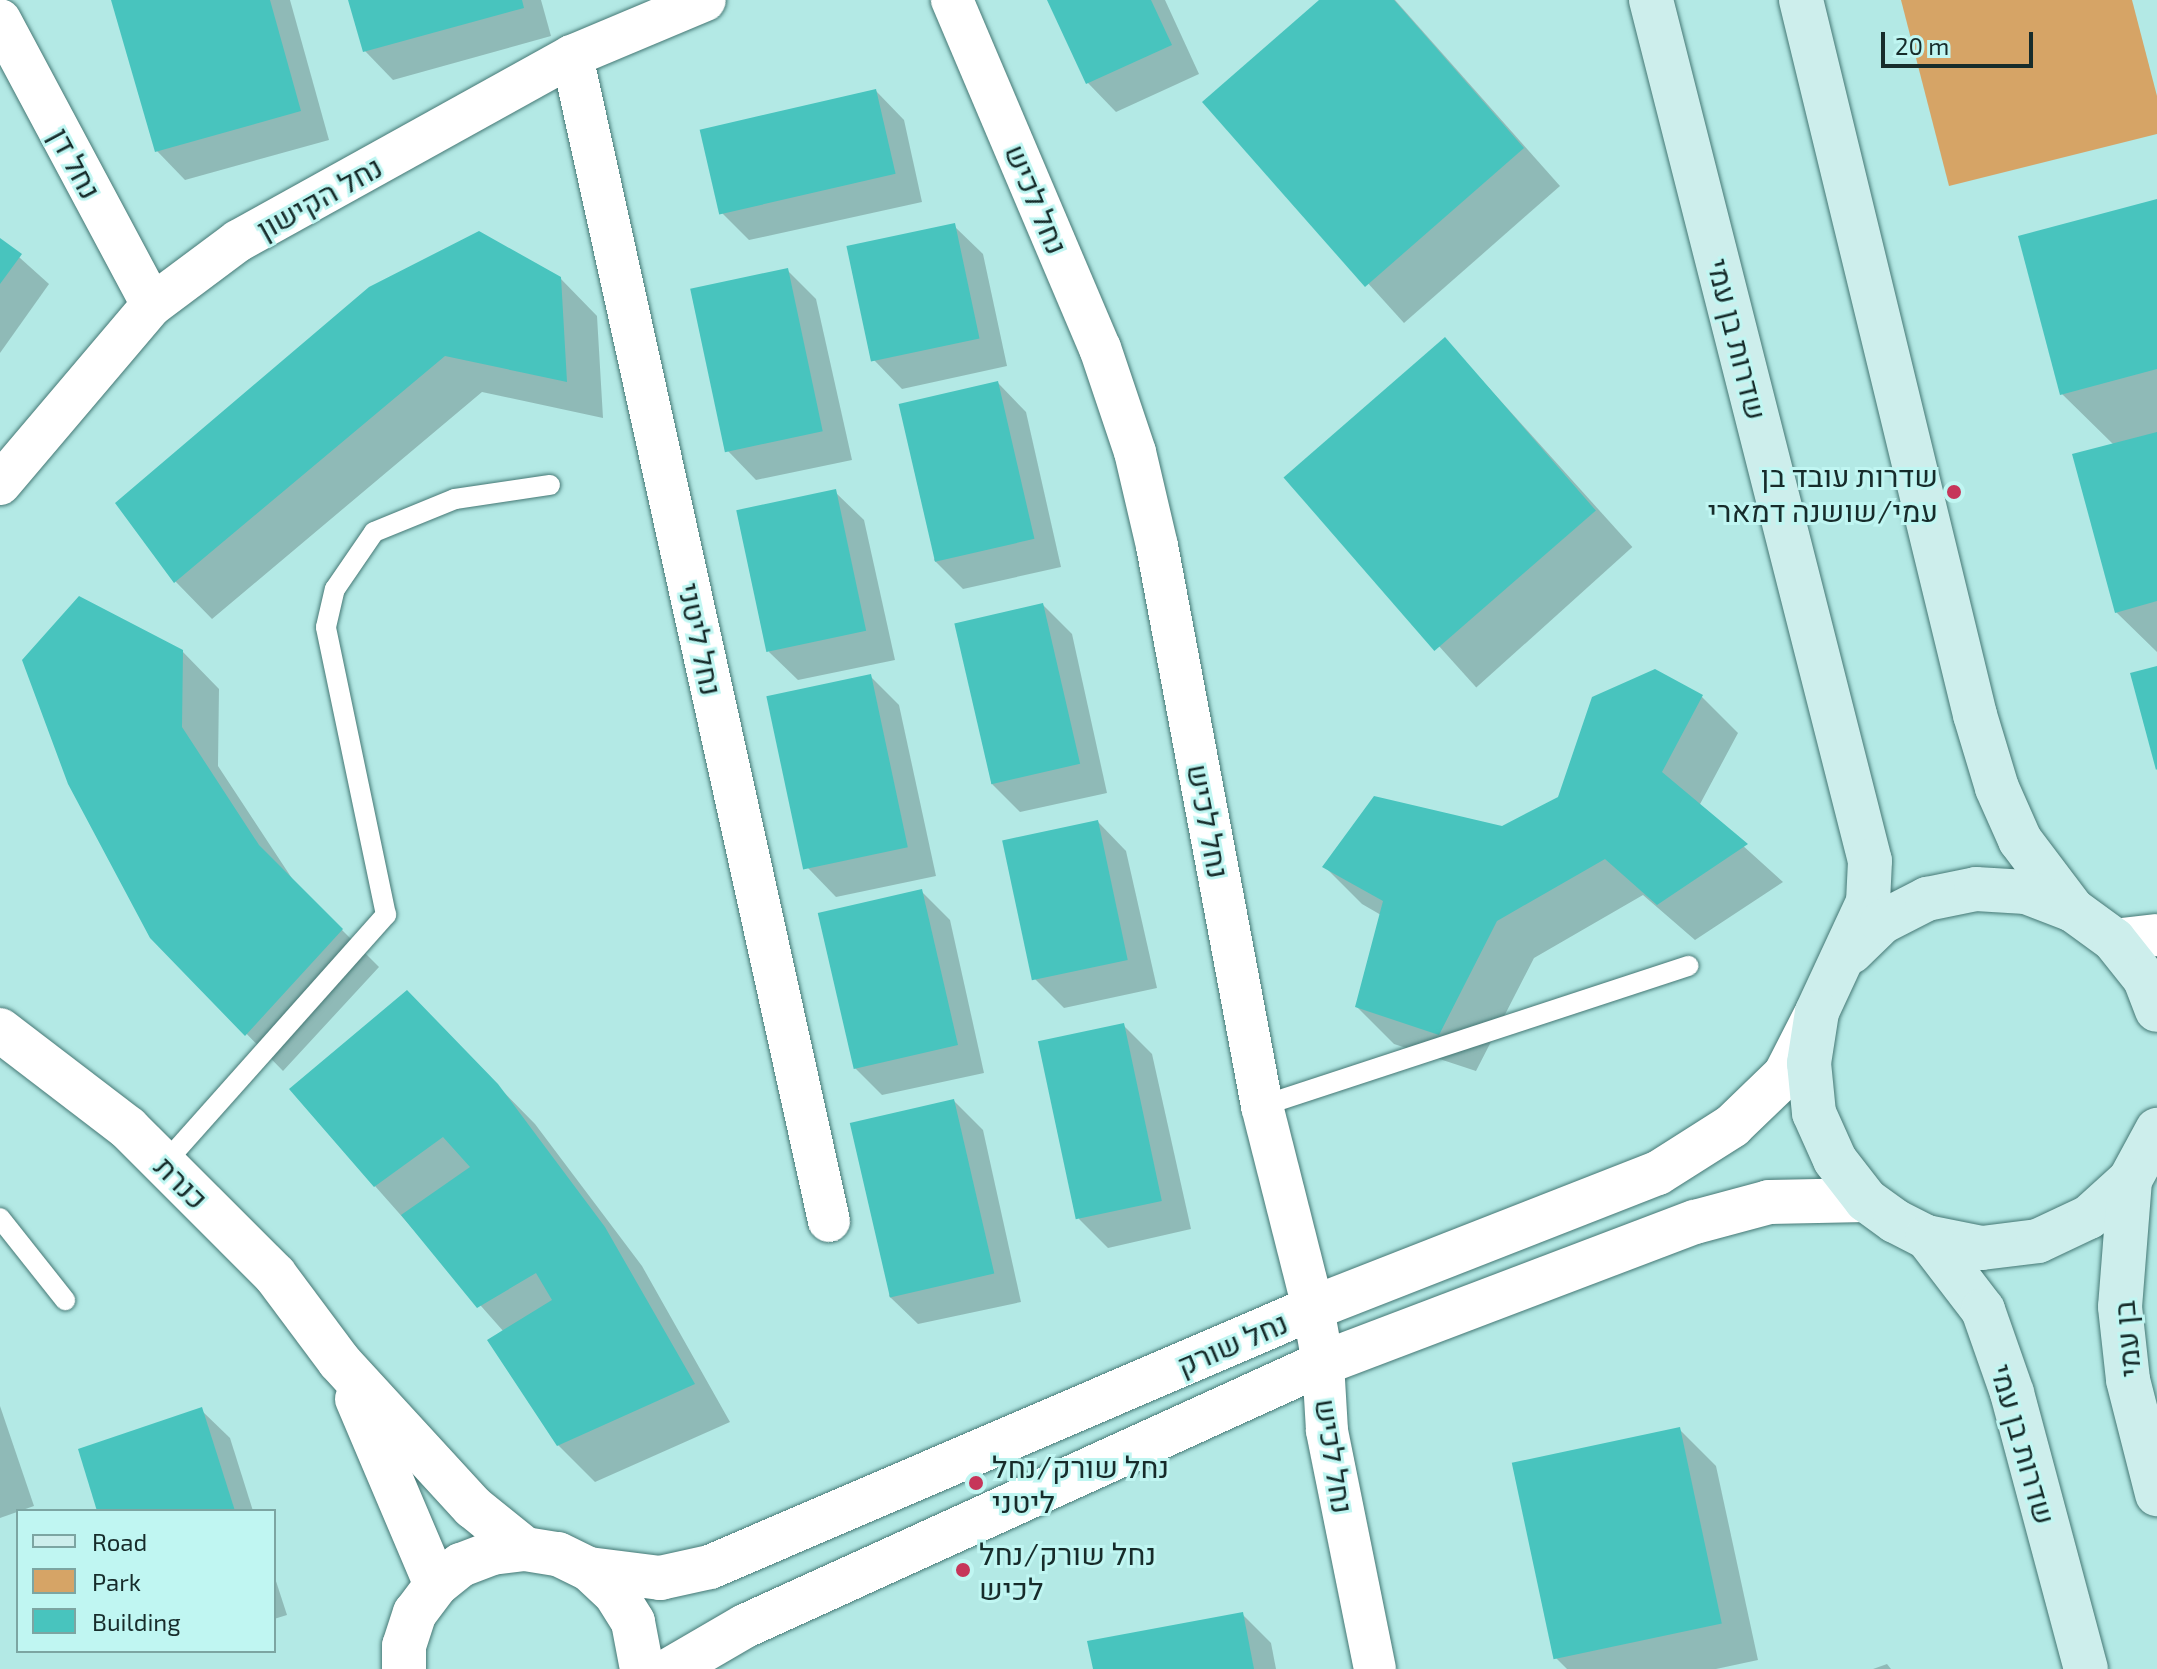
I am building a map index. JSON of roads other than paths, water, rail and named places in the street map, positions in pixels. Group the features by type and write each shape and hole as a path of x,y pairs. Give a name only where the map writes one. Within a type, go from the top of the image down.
{"main road":[{"name":"שדרות בן עמי","path":"1651,0 1870,861 1868,902 1846,957 1817,1012 1809,1063 1814,1113 1835,1160 1866,1200 1927,1237 1982,1248 2038,1241 2089,1217 2130,1180 2157,1130"},
{"name":"שדרות בן עמי","path":"1801,0 1979,730 1997,788 2020,840 2073,910"},
{"name":"שדרות בן עמי","path":"1846,957 1882,922 1927,899 1963,891 2026,892 2073,910 2114,940 2145,979 2157,1010"},
{"name":"בן עמי","path":"2130,1180 2120,1307 2128,1380 2157,1494"},
{"name":"שדרות בן עמי","path":"1927,1237 1983,1310 2012,1393 2086,1669"}],"street":[{"name":"נחל הקישון","path":"0,484 152,305 238,241 572,56 705,0"},
{"name":"נחל לכיש","path":"952,0 1100,348 1135,452 1157,546 1262,1106 1313,1308 1323,1363 1327,1431 1375,1669"},
{"name":"נחל דן","path":"0,20 152,305"},
{"name":"נחל ליטני","path":"572,56 829,1221"},
{"path":"2114,940 2157,935"},
{"name":"נחל שורק","path":"589,1569 660,1578 710,1567 1313,1308 1658,1173 1732,1126 1785,1075 1817,1012"},
{"name":"כנרת","path":"0,1030 128,1128 275,1275 339,1361 473,1507 525,1549"},
{"name":"נחל שורק","path":"671,1669 745,1626 1323,1363 1695,1222 1769,1202 1866,1200"},
{"name":"כנרת","path":"339,1361 436,1585"},
{"name":"כנרת","path":"404,1669 404,1646 415,1613 436,1585 461,1565 492,1553 525,1549 558,1554 589,1569 615,1593 633,1622 642,1669"}],"lane":[{"path":"164,1164 386,915 326,627 335,589 374,532 455,499 550,485"},
{"path":"1262,1106 1689,966"},
{"path":"0,1218 65,1300"}],"place":[{"name":"שדרות עובד בן עמי/שושנה דמארי","path":"1954,492"},
{"name":"נחל שורק/נחל ליטני","path":"976,1483"},
{"name":"נחל שורק/נחל לכיש","path":"963,1570"}]}
